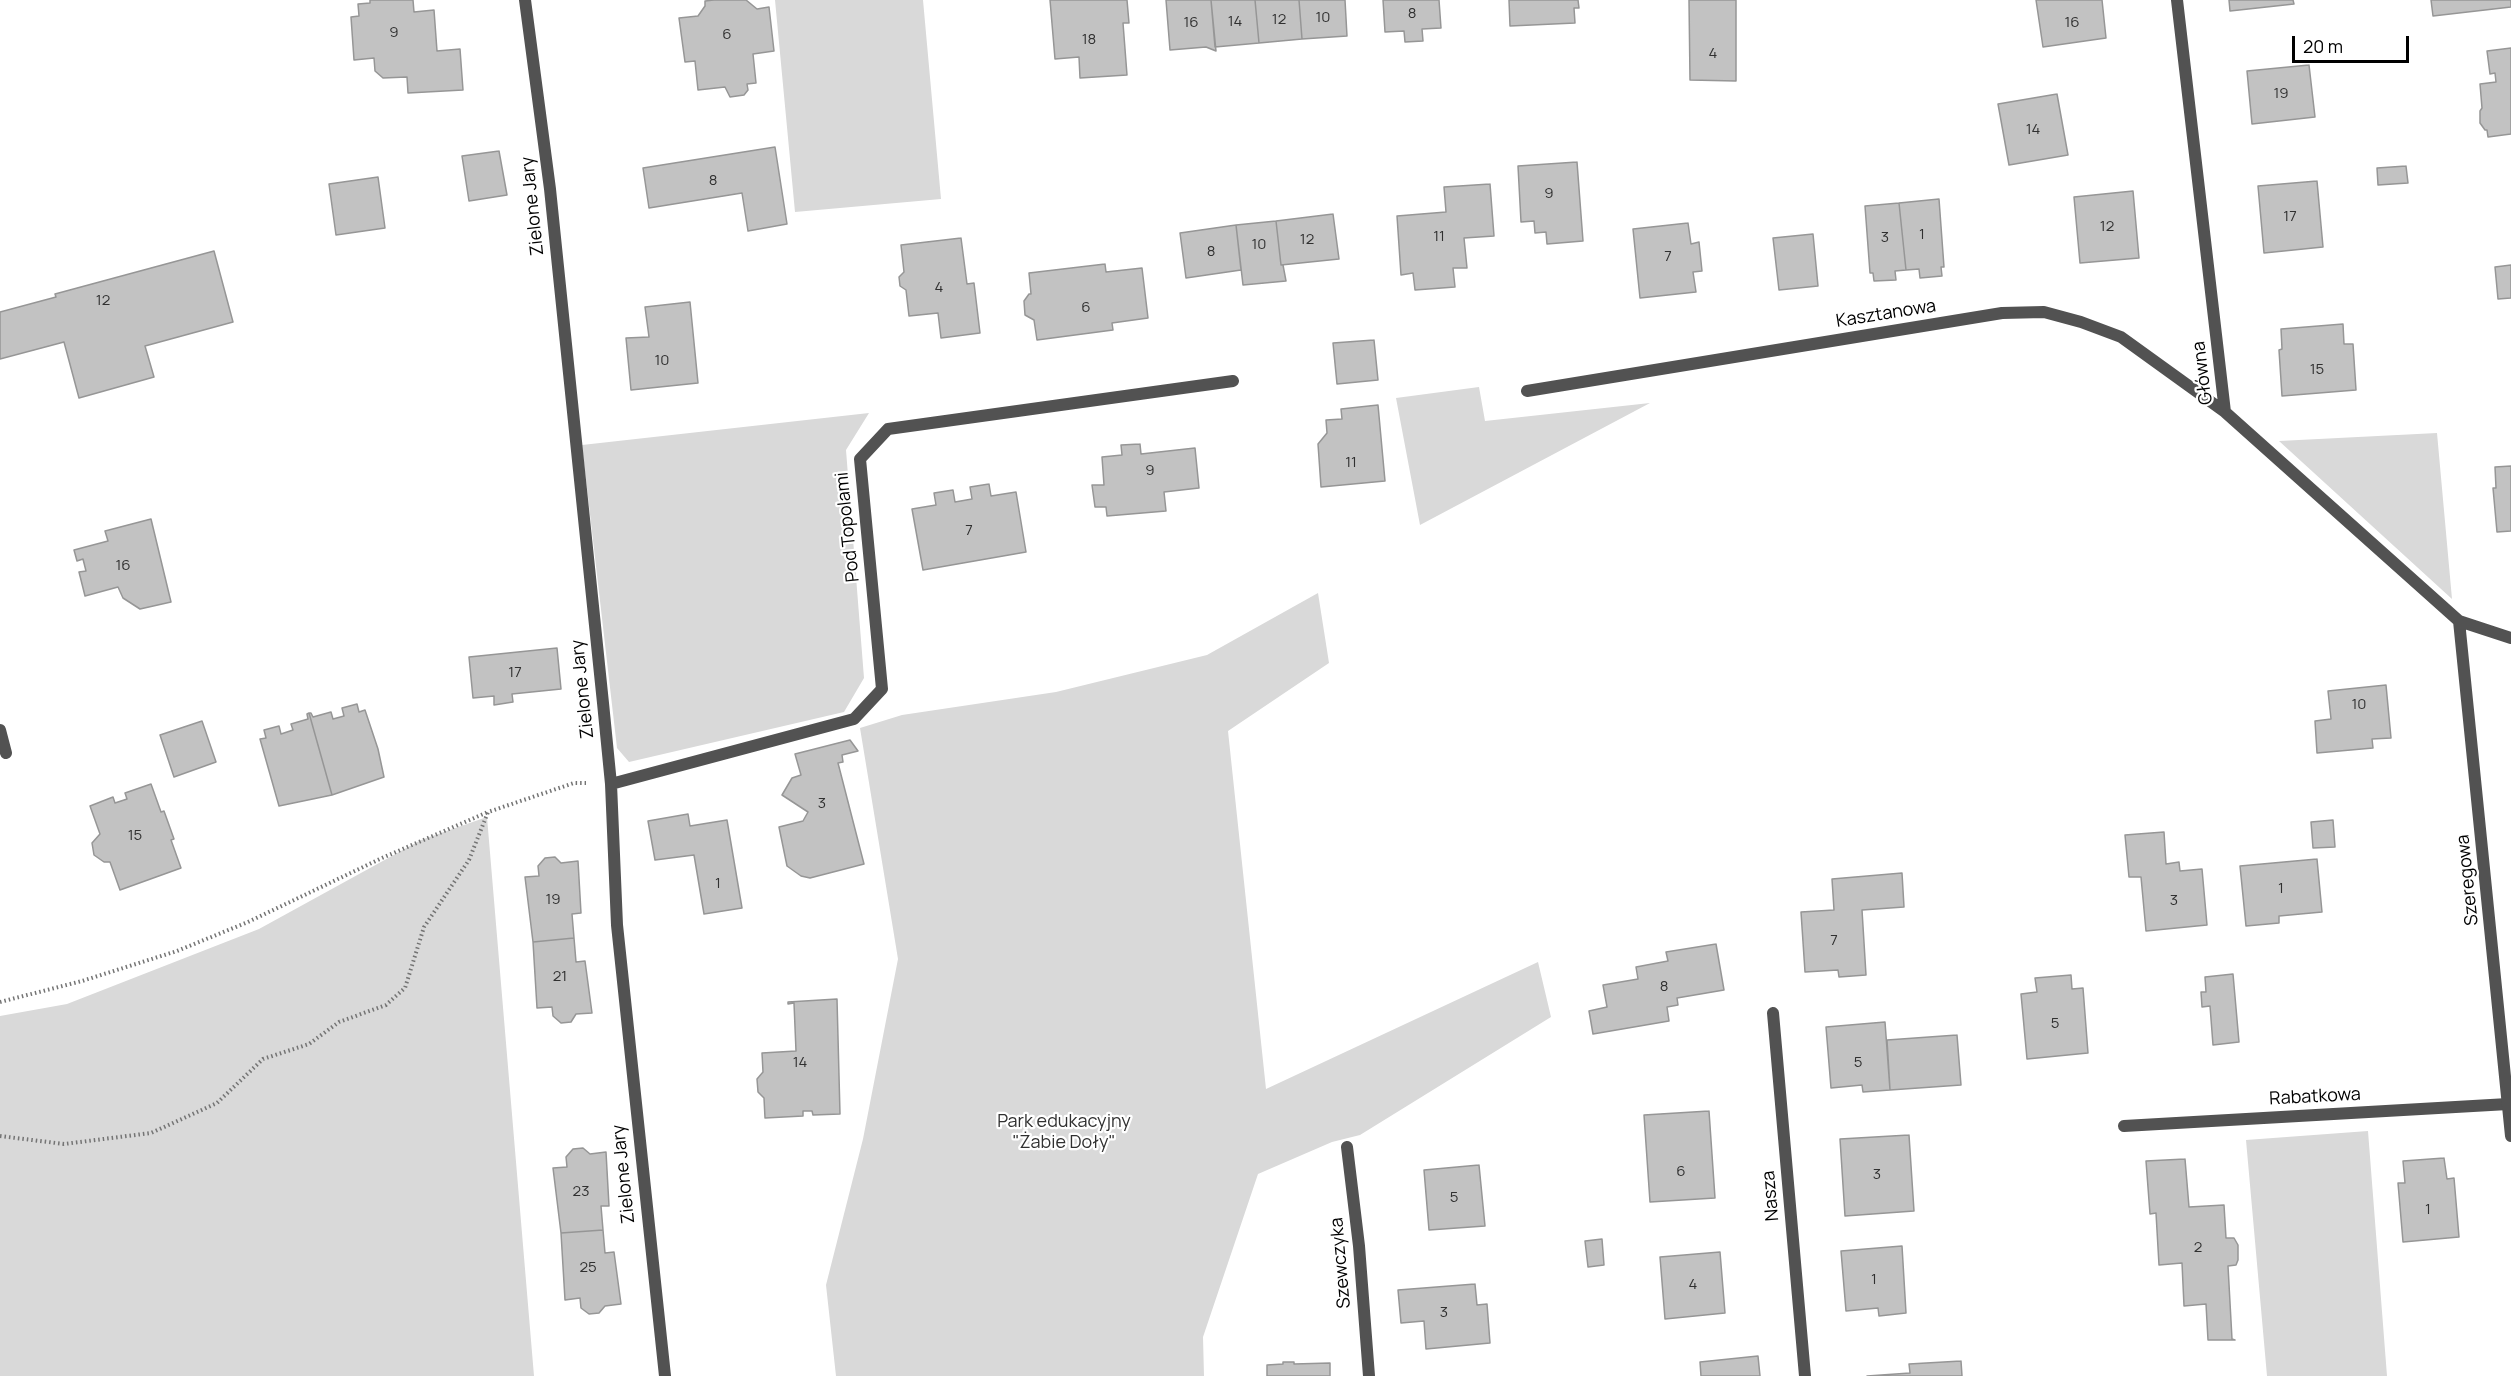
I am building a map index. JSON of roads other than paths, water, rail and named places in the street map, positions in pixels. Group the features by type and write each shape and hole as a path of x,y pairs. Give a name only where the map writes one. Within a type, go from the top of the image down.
{"street":[{"name":"Zielone Jary","path":"525,0 550,189 611,784 616,925 665,1376"},
{"name":"Główna","path":"2177,0 2226,412 2459,621 2511,638"},
{"name":"Kasztanowa","path":"1527,391 2002,313 2044,312 2121,336 2226,412"},
{"name":"Pod Topolami","path":"611,784 854,719 882,689 860,459 888,429 1233,381"},
{"name":"Szeregowa","path":"2459,621 2511,1136"},
{"path":"0,730 6,753"},
{"name":"Nasza","path":"1773,1013 1805,1376"},
{"name":"Rabatkowa","path":"2124,1126 2508,1104"},
{"name":"Szewczyka","path":"1347,1147 1359,1246 1369,1376"}],"park label":[{"name":"Park edukacyjny \"Żabie Doły\"","path":"1064,1132"}]}
